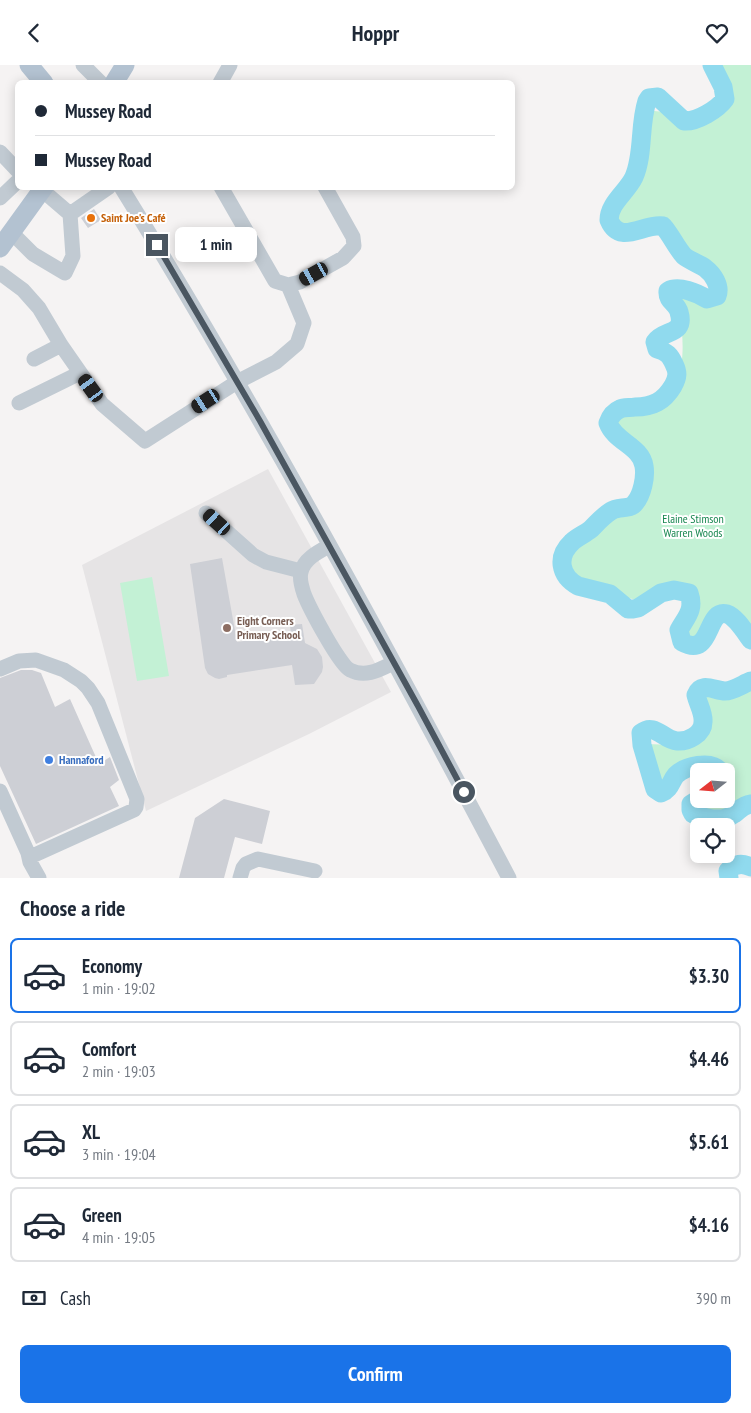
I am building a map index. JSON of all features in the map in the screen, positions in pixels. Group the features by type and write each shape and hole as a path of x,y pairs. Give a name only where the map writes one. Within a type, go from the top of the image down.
{"main road":[{"path":"29,65 42,80"},
{"path":"116,80 125,65"},
{"path":"0,248 40,190"}],"street":[{"path":"83,65 98,80"},
{"path":"222,80 230,65"},
{"path":"0,152 15,168"},
{"path":"0,198 15,184"},
{"path":"11,232 33,254 65,273 73,256 70,214 43,190"},
{"path":"70,214 105,190"},
{"path":"124,190 175,274 329,546 509,878"},
{"path":"224,190 275,281 288,285 300,282 343,258 354,246 353,237 328,190"},
{"path":"0,273 23,290 39,308 61,345 102,403 145,441 237,382 276,362 297,344 304,323 288,285"},
{"path":"34,359 61,345"},
{"path":"19,403 80,373"},
{"path":"206,513 253,555 266,562 301,571"},
{"path":"329,546 306,563 301,571 300,580 305,597 338,657 346,668 358,673 381,670 394,663"},
{"path":"0,669 19,661 36,660 64,669 81,681 98,703 137,799 134,810 30,860"},
{"path":"0,791 39,878"},
{"path":"240,878 246,864 258,859 315,871"},
{"path":"27,878 30,860"}],"shaded area":[{"name":"Eight Corners Primary School","path":"268,469 391,692 309,734 146,811 82,565"}],"green space":[{"name":"Elaine Stimson Warren Woods","path":"715,65 751,65 751,632 738,614 725,608 708,621 691,639 683,637 693,599 692,591 686,584 667,585 642,601 628,598 601,583 573,577 567,564 571,550 577,543 604,526 623,510 638,503 646,491 648,470 642,454 612,424 618,414 655,404 666,397 673,387 678,376 683,352 680,314 673,297 677,293 704,298 712,297 719,289 721,278 711,265 687,253 668,222 655,219 631,226 616,222 613,217 614,212 632,189 644,164 651,113 654,111 665,112 685,125 696,124 719,107 727,96 726,83"},
{"path":"152,577 169,676 137,681 120,583"},
{"path":"751,686 751,799 743,800 739,805 734,809 727,813 708,816 700,808 735,808 735,763 718,763 717,761 706,760 690,763 677,770 667,784 661,780 646,744 675,745 690,742 702,734 707,718 702,699 706,691 717,694 729,694"}],"building":[{"name":"Saint Joe's Café","path":"94,209 101,220 88,228 81,218"},
{"path":"222,558 237,642 291,634 290,625 302,624 305,643 317,649 322,657 322,672 314,684 295,685 292,665 227,675 227,677 219,679 208,674 205,668 190,564"},
{"name":"Hannaford","path":"21,670 32,670 41,673 55,707 70,699 99,764 110,757 119,780 110,787 119,806 36,844 0,766 0,678"},
{"path":"224,799 270,811 262,844 235,837 224,878 179,878 195,818"}],"waterway":[{"path":"712,65 723,87 725,99 707,114 684,121 658,97 649,98 647,101 637,168 631,182 612,208 609,220 614,228 626,233 648,227 663,226 684,256 711,273 717,284 717,296 707,299 683,289 668,291 669,298 679,312 679,325 677,329 663,335 655,342 657,349 666,353 673,361 677,372 675,383 666,396 657,402 647,406 620,409 612,415 608,423 616,435 642,459 644,475 640,495 633,505 611,511 591,529 572,542 564,554 562,566 567,577 578,586 610,594 628,609 638,608 661,593 674,590 689,593 691,599 690,609 679,630 682,642 692,645 699,644 704,639 715,618 720,614 727,614 734,618 751,640"},
{"path":"690,768 676,775 669,787 661,793 655,789 642,745 641,733 651,729 672,740 690,739 698,734 703,722 703,715 696,695 701,688 728,691 751,681"},
{"path":"691,808 693,814 719,819 729,817 751,804"},
{"path":"729,878 728,871 733,866 742,864 751,867"}],"place":[{"name":"Saint Joe's Café","path":"91,218"},
{"name":"Eight Corners Primary School","path":"227,628"},
{"name":"Hannaford","path":"49,760"}],"route":[{"path":"157,245 260,421 464,792"}]}
